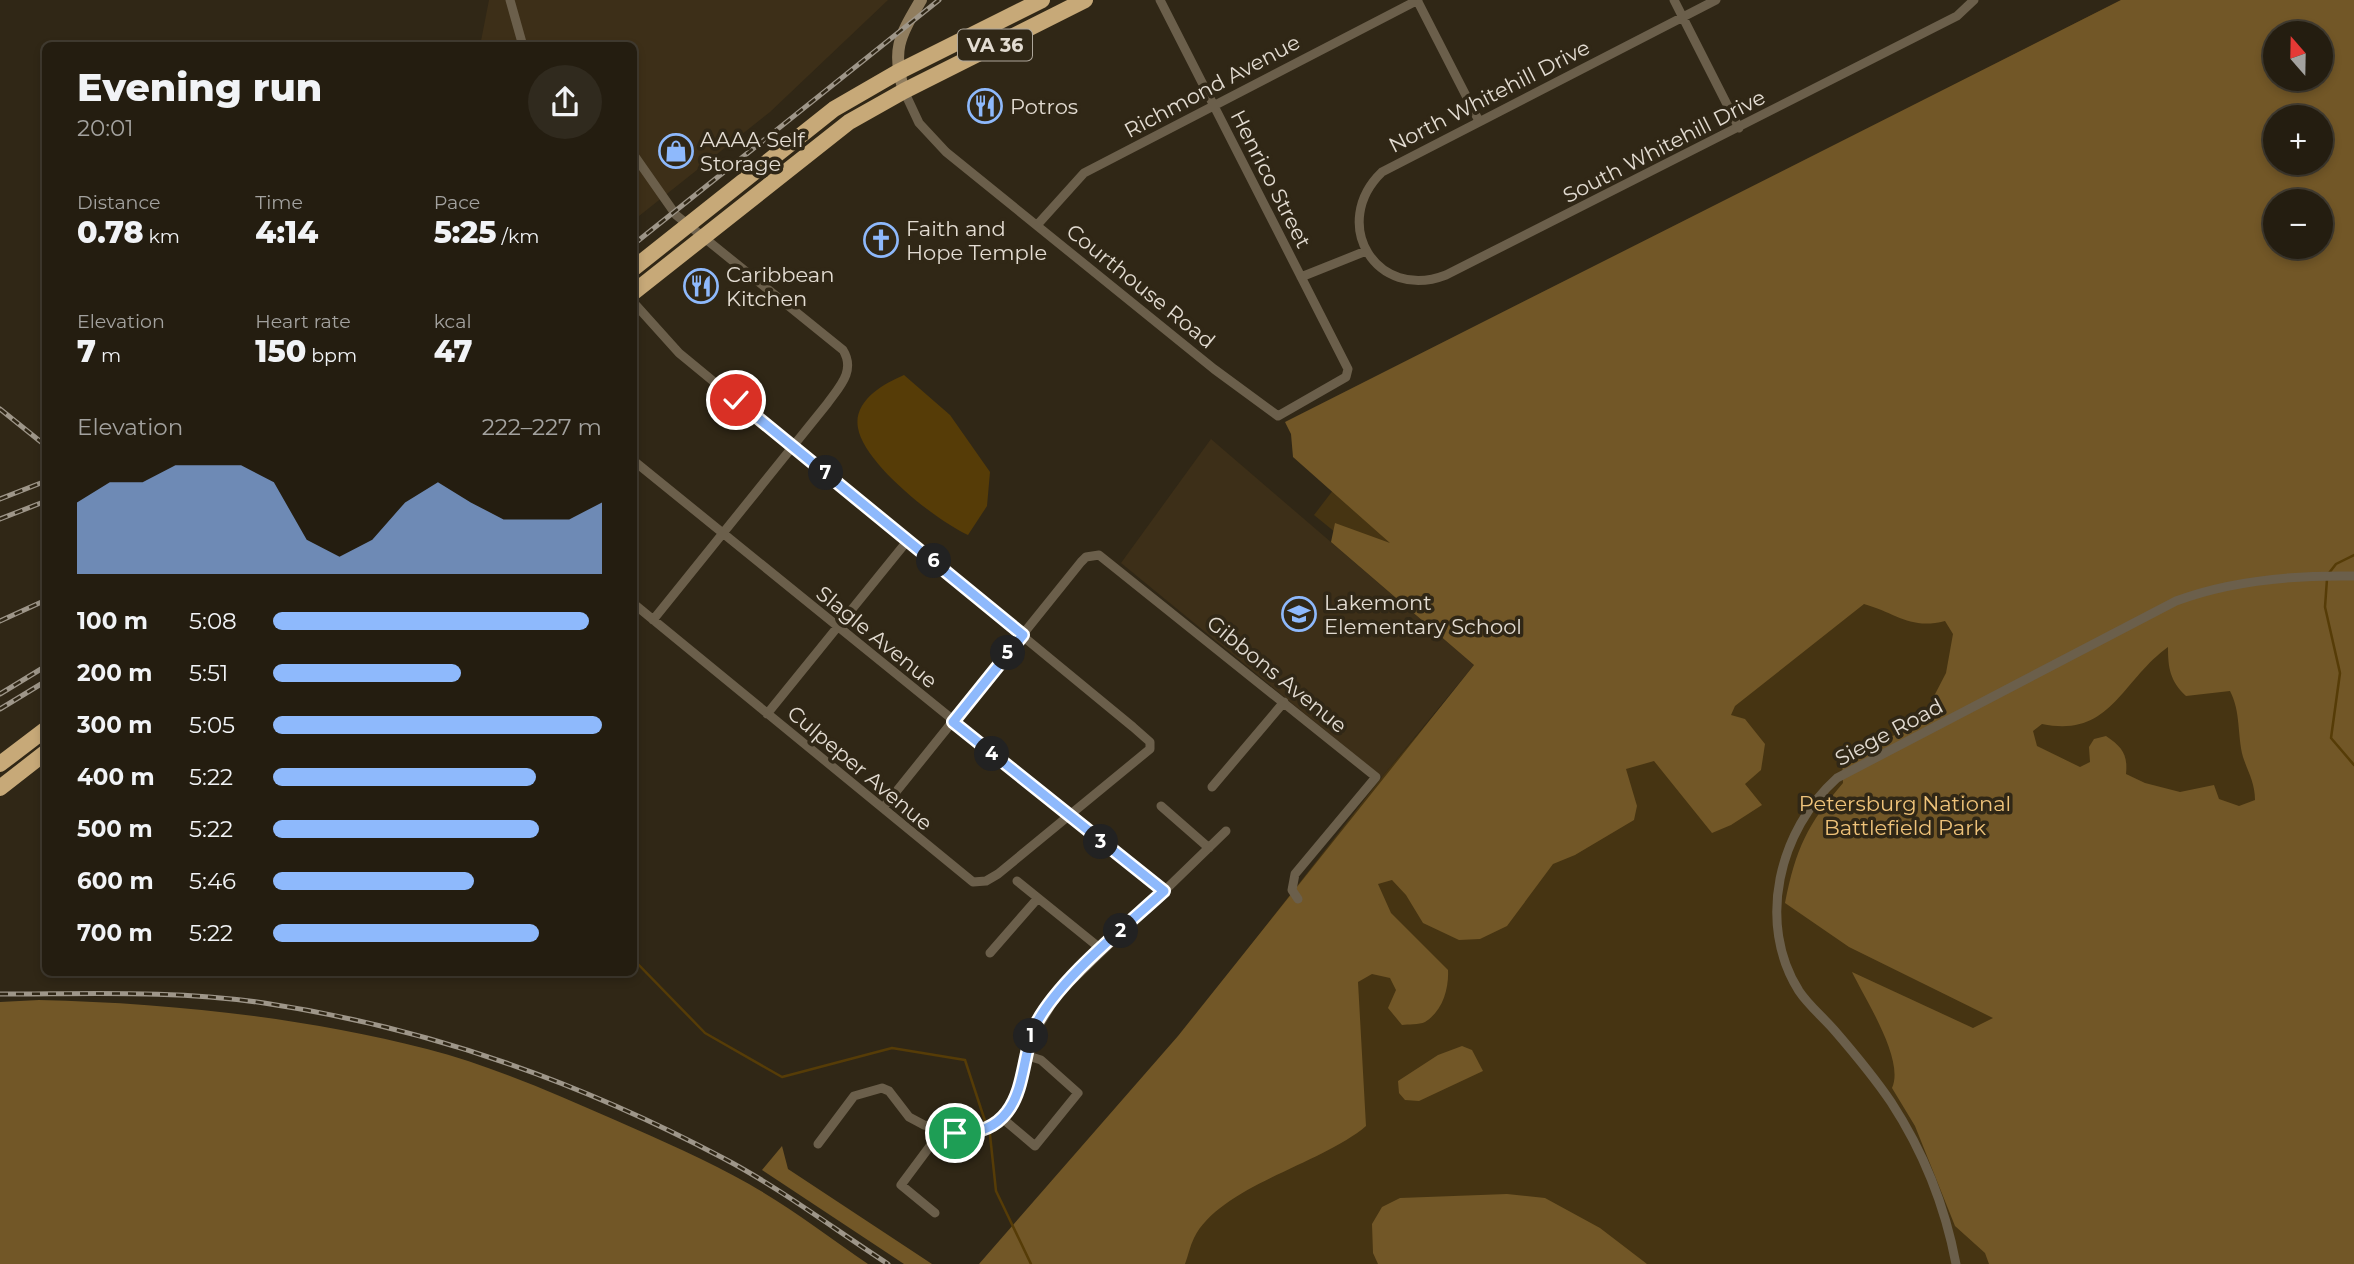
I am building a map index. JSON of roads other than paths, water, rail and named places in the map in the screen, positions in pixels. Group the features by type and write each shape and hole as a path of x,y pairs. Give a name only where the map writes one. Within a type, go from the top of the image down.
{"highway":[{"name":"VA 36","path":"637,266 834,109 898,72 1042,0"},
{"name":"VA 36","path":"637,290 849,122 904,91 1085,0"},
{"path":"0,764 42,732"},
{"path":"0,788 42,755"}],"main road":[{"path":"904,91 898,72 898,42 921,0"}],"street":[{"path":"510,0 522,42"},
{"name":"Henrico Street","path":"1160,0 1348,373"},
{"path":"1418,0 1479,121"},
{"name":"Richmond Avenue","path":"1038,224 1084,173 1418,0"},
{"path":"1674,0 1739,128"},
{"name":"North Whitehill Drive","path":"1366,251 1360,236 1360,201 1373,180 1390,166 1716,0"},
{"name":"South Whitehill Drive","path":"1366,251 1383,269 1403,279 1437,279 1957,16 1974,0"},
{"name":"Courthouse Road","path":"904,91 928,134 1273,415 1283,414 1334,385 1348,373"},
{"path":"637,160 666,203 688,225 704,235 844,350 848,371 794,447 653,620"},
{"path":"1301,278 1366,251"},
{"path":"637,306 679,353 1023,635 1151,745 1141,758 1070,817"},
{"name":"Slagle Avenue","path":"637,463 1164,891"},
{"path":"767,714 908,540"},
{"name":"Gibbons Avenue","path":"1023,635 1081,562 1093,554 1102,556 1376,777 1295,874 1291,884 1298,899"},
{"name":"Siege Road","path":"1956,1264 1935,1189 1908,1130 1877,1083 1800,993 1784,957 1777,930 1776,898 1785,861 1800,825 1837,778 2176,601 2211,589 2245,584 2315,576 2354,576"},
{"name":"Culpeper Avenue","path":"637,607 968,880 980,883 998,874 1070,817"},
{"path":"883,808 1023,635"},
{"path":"1212,787 1284,702"},
{"path":"1161,806 1209,848"},
{"path":"818,1143 854,1096 882,1088 889,1091 909,1117 942,1130 976,1132 1002,1118 1015,1097 1025,1055 1045,1011 1101,949 1226,831"},
{"path":"1017,881 1101,949"},
{"path":"990,953 1038,898"},
{"path":"1002,1118 1035,1146 1078,1093 1047,1064 1025,1055"},
{"path":"935,1213 901,1185 942,1130"}],"waterway":[{"path":"2329,573 2336,564 2354,555"},
{"path":"2327,579 2325,607 2340,673 2331,738 2354,765"},
{"path":"637,963 705,1033 782,1077 892,1048 965,1060 985,1121"},
{"path":"990,1135 996,1191 1031,1264"}],"railway":[{"path":"637,242 939,0"},
{"path":"0,409 42,443"},
{"path":"0,499 42,483"},
{"path":"0,519 42,503"},
{"path":"0,621 42,602"},
{"path":"0,694 42,668"},
{"path":"0,709 42,683"},
{"path":"0,994 132,994 231,999 324,1013 442,1043 557,1082 669,1131 765,1182 888,1264"}],"place":[{"name":"Potros","path":"985,106"},
{"name":"AAAA Self Storage","path":"676,151"},
{"name":"Faith and Hope Temple","path":"881,240"},
{"name":"Caribbean Kitchen","path":"701,286"},
{"name":"Lakemont Elementary School","path":"1299,614"}],"park label":[{"name":"Petersburg National Battlefield Park","path":"1905,815"}]}
